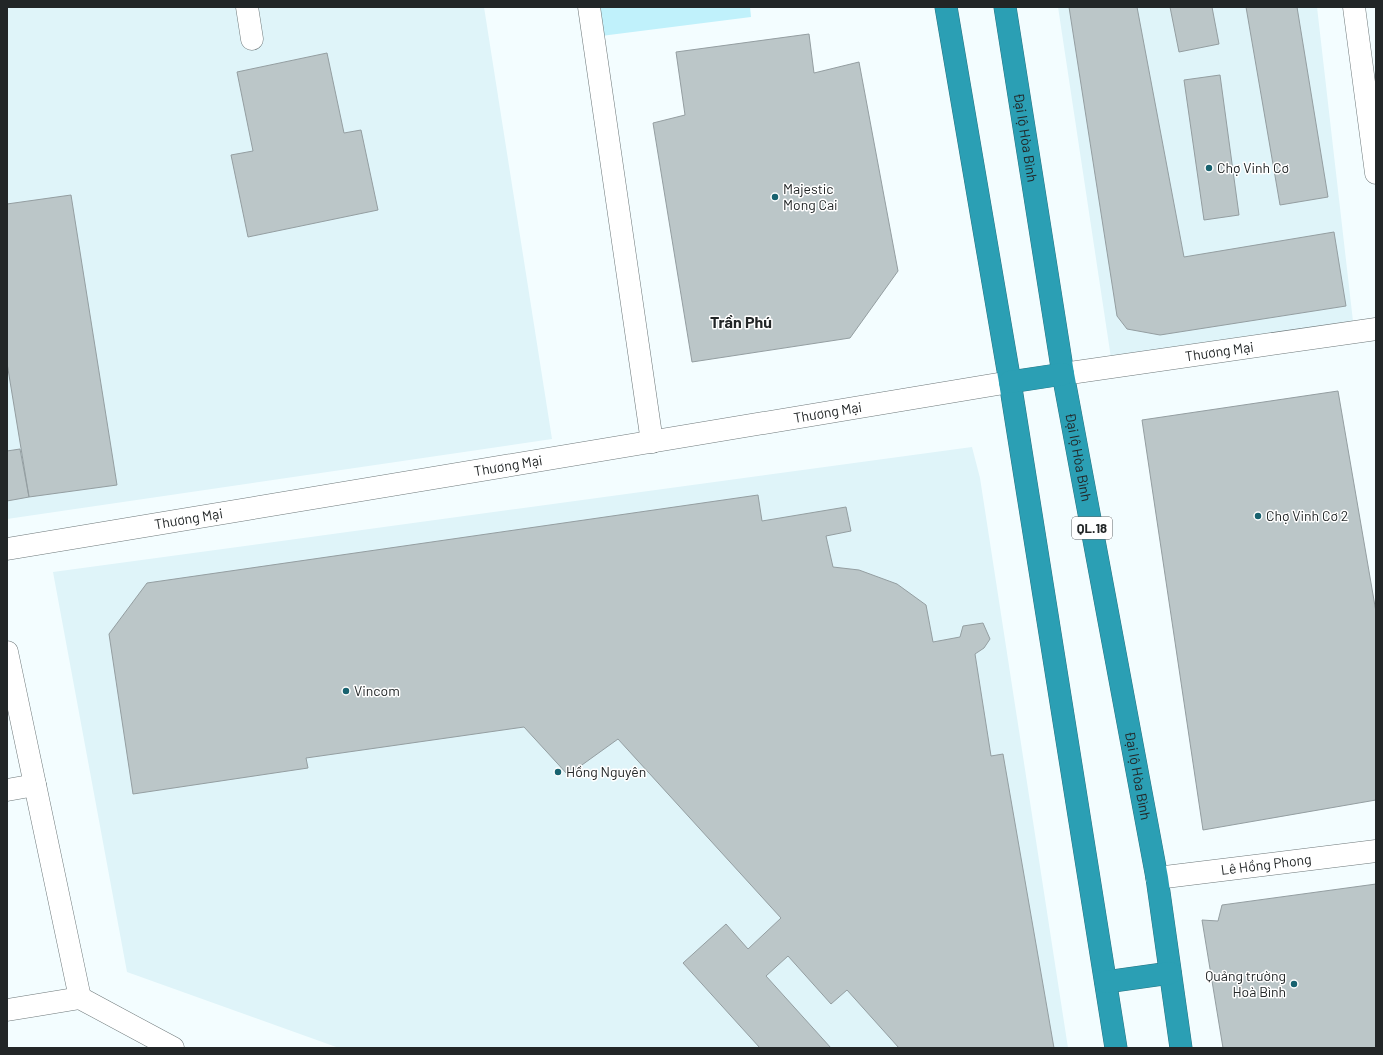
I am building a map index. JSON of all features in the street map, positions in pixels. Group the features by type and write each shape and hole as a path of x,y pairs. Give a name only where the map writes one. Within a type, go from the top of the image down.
{"highway":[{"path":"946,7 1010,382 1116,1048"},
{"name":"Đại lộ Hòa Bình","path":"1005,7 1063,374 1157,878 1181,1048"},
{"path":"1010,382 1063,374"},
{"path":"1106,982 1170,973"}],"street":[{"path":"247,7 252,39"},
{"path":"589,7 652,442"},
{"path":"1354,7 1376,173"},
{"name":"Thương Mại","path":"1063,374 1376,329"},
{"name":"Thương Mại","path":"7,549 1010,382"},
{"path":"7,652 80,998"},
{"path":"7,790 35,786"},
{"name":"Lê Hồng Phong","path":"1157,878 1376,851"},
{"path":"7,1010 80,998 173,1048"}],"shaded area":[{"path":"7,7 484,7 552,439 7,519"},
{"path":"597,7 750,7 751,17 601,36"},
{"name":"Chợ Vinh Cơ","path":"1058,7 1317,7 1354,330 1111,358"},
{"name":"Hồng Nguyên","path":"972,447 980,478 1068,1048 339,1048 127,972 53,572"}],"building":[{"path":"1069,7 1137,7 1184,257 1334,232 1346,306 1160,335 1127,329 1117,316"},
{"path":"1170,7 1212,7 1219,44 1179,52"},
{"path":"1246,7 1297,7 1328,197 1280,205"},
{"name":"Majestic Mong Cai","path":"809,34 814,73 859,62 898,271 850,338 692,362 653,123 685,115 676,52"},
{"path":"327,53 344,133 361,130 378,210 248,237 231,155 253,151 237,72"},
{"path":"1220,75 1239,215 1204,220 1184,80"},
{"path":"71,195 117,485 29,497 7,363 7,204"},
{"name":"Chợ Vinh Cơ 2","path":"1338,391 1376,612 1376,800 1203,830 1142,420"},
{"path":"20,449 29,497 7,501 7,451"},
{"path":"758,495 762,521 846,507 851,531 826,536 833,567 859,570 897,584 926,605 933,642 960,637 963,626 983,623 990,639 984,648 975,654 991,756 1003,754 1054,1048 899,1048 847,990 831,1004 788,956 766,976 831,1048 760,1048 683,963 726,924 748,949 781,918 618,739 568,775 524,727 306,758 308,768 133,794 109,634 147,583"},
{"name":"Quảng trường Hoà Bình","path":"1376,884 1376,1048 1223,1048 1202,920 1218,921 1222,905"}],"place":[{"name":"Chợ Vinh Cơ","path":"1209,168"},
{"name":"Majestic Mong Cai","path":"775,197"},
{"name":"Chợ Vinh Cơ 2","path":"1258,516"},
{"name":"Vincom","path":"346,691"},
{"name":"Hồng Nguyên","path":"558,772"},
{"name":"Quảng trường Hoà Bình","path":"1294,984"}],"district":[{"name":"Trần Phú","path":"741,322"}]}
